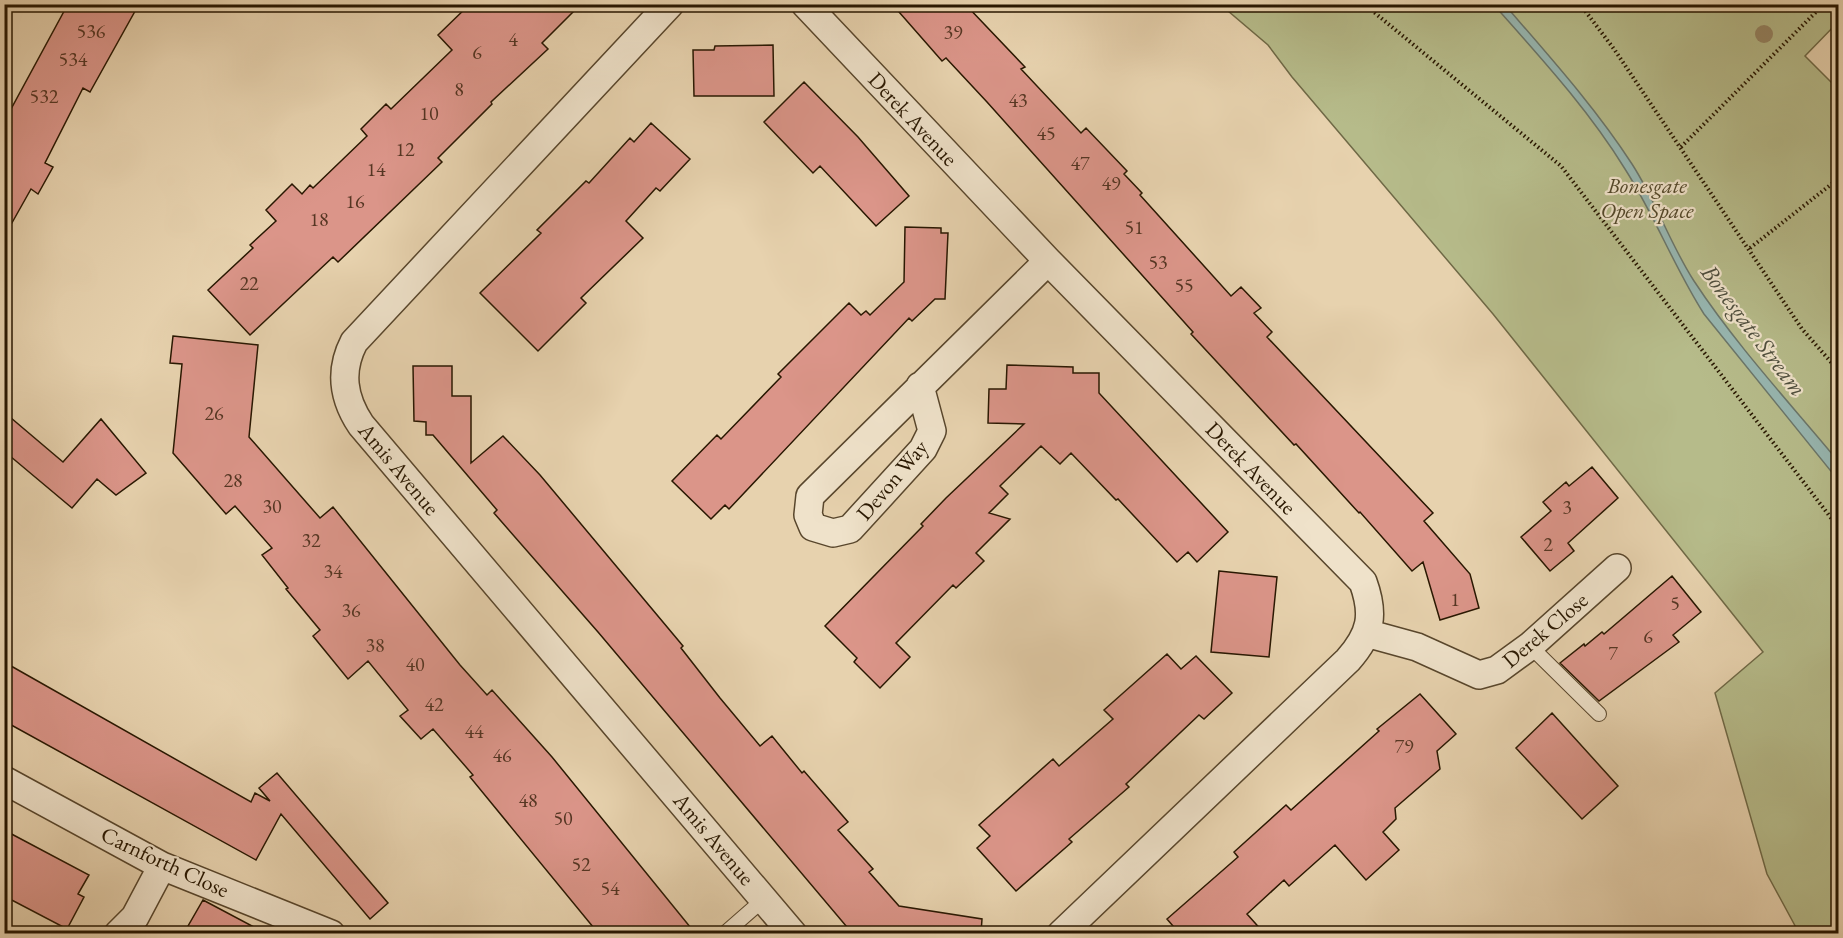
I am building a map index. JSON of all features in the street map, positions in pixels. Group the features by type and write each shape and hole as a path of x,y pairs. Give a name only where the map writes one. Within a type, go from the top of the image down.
{"street":[{"name":"Amis Avenue","path":"670,4 354,342 346,362 346,394 361,425 793,933"},
{"name":"Derek Avenue","path":"805,4 1048,261 1363,582 1371,603 1362,644 1348,660 1060,933"},
{"name":"Devon Way","path":"920,386 932,431 923,449 850,529 833,533 813,527 808,515 810,496 920,386 1048,261"},
{"name":"Derek Close","path":"1366,633 1417,646 1479,675 1497,670 1530,646 1617,568"},
{"name":"Carnforth Close","path":"4,780 162,866 331,933"},
{"path":"118,933 135,917 162,866"}],"lane":[{"path":"1530,646 1599,714"},
{"path":"724,933 764,899"}],"path":[{"path":"1364,4 1561,166 1839,527"},
{"path":"1580,4 1614,49 1750,248 1802,329 1839,370"},
{"path":"1681,147 1824,4"},
{"path":"1750,248 1839,179"}],"green space":[{"name":"Bonesgate Open Space","path":"1221,5 1838,5 1838,22 1805,56 1838,89 1838,933 1799,933 1767,874 1715,693 1763,652 1493,314 1292,77 1268,45"}],"water":[{"path":"1494,5 1505,5 1603,122 1641,178 1694,281 1745,351 1838,461 1838,480 1704,314 1636,187 1611,147 1563,84"}],"building":[{"path":"68,4 139,4 90,92 83,88 45,163 53,167 38,194 31,189 4,237 4,122"},
{"path":"470,4 581,4 542,43 548,49 491,102 492,104 438,158 442,162 338,262 333,257 250,335 208,290 253,248 250,245 276,221 266,210 292,184 302,194 310,185 313,188 367,136 361,129 386,104 391,109 452,50 438,35"},
{"path":"892,4 965,4 1025,67 1021,69 1081,133 1086,128 1127,171 1124,174 1142,193 1140,195 1231,296 1241,287 1261,308 1254,313 1272,332 1267,337 1433,513 1424,521 1470,574 1479,608 1440,620 1423,562 1412,571 1360,512 1191,334 1193,332 987,102 946,58 942,61"},
{"path":"773,45 774,96 694,96 693,50 714,50 715,46"},
{"path":"804,82 858,137 909,196 876,226 820,166 813,173 764,122"},
{"path":"651,123 690,159 660,191 656,188 626,221 643,238 581,298 586,303 538,351 480,293 541,233 537,230 586,181 589,183 630,138 634,142"},
{"path":"905,227 941,228 941,233 948,233 945,299 935,299 912,321 909,318 729,509 725,505 711,519 672,481 717,435 721,439 781,377 778,374 849,303 861,315 866,311 870,315 904,282"},
{"path":"173,336 258,345 249,437 320,518 333,507 460,665 487,695 492,690 552,757 695,933 598,933 470,777 473,775 433,729 421,739 400,716 408,710 368,661 348,679 313,636 320,630 286,589 288,588 262,555 272,548 235,506 226,514 173,453 182,364 170,363"},
{"path":"1007,365 1073,367 1073,373 1099,373 1099,393 1228,532 1197,562 1188,552 1177,562 1071,453 1060,464 1041,446 1000,486 1008,494 989,513 1010,519 976,553 984,561 956,588 953,585 896,643 910,657 880,688 854,662 857,658 825,626 923,526 921,524 946,498 1024,424 988,423 989,389 1006,389"},
{"path":"413,366 452,366 452,396 471,396 471,463 503,436 540,475 683,646 681,648 760,746 772,736 802,773 804,771 848,822 838,830 873,869 869,872 899,906 982,919 981,933 852,933 598,632 494,513 497,510 433,435 426,435 426,422 414,421"},
{"path":"4,412 63,462 101,419 146,473 116,495 97,479 72,508 4,451"},
{"path":"1592,467 1618,498 1568,543 1574,551 1550,571 1521,537 1551,511 1543,502 1566,482 1569,486"},
{"path":"1219,571 1277,577 1269,657 1211,652"},
{"path":"1672,576 1701,612 1673,635 1679,642 1599,701 1560,663 1602,632 1604,634"},
{"path":"1167,654 1181,669 1196,656 1232,693 1204,719 1199,715 1126,784 1129,787 1069,839 1072,842 1016,891 977,848 990,836 979,825 1053,759 1059,766 1113,719 1104,710"},
{"path":"4,662 251,802 255,793 270,801 259,788 277,773 388,903 370,919 281,814 256,860 4,721"},
{"path":"1420,694 1456,734 1437,751 1440,769 1395,808 1396,819 1383,832 1399,850 1366,880 1335,845 1289,886 1284,880 1247,914 1264,933 1179,933 1167,919 1238,857 1234,852 1286,805 1291,810 1379,731 1377,729"},
{"path":"1552,713 1618,786 1582,819 1516,748"},
{"path":"4,830 89,875 78,894 84,897 67,929 4,896"},
{"path":"203,900 265,933 184,933"}],"water label":[{"name":"Bonesgate Stream","path":"1754,330"}]}
